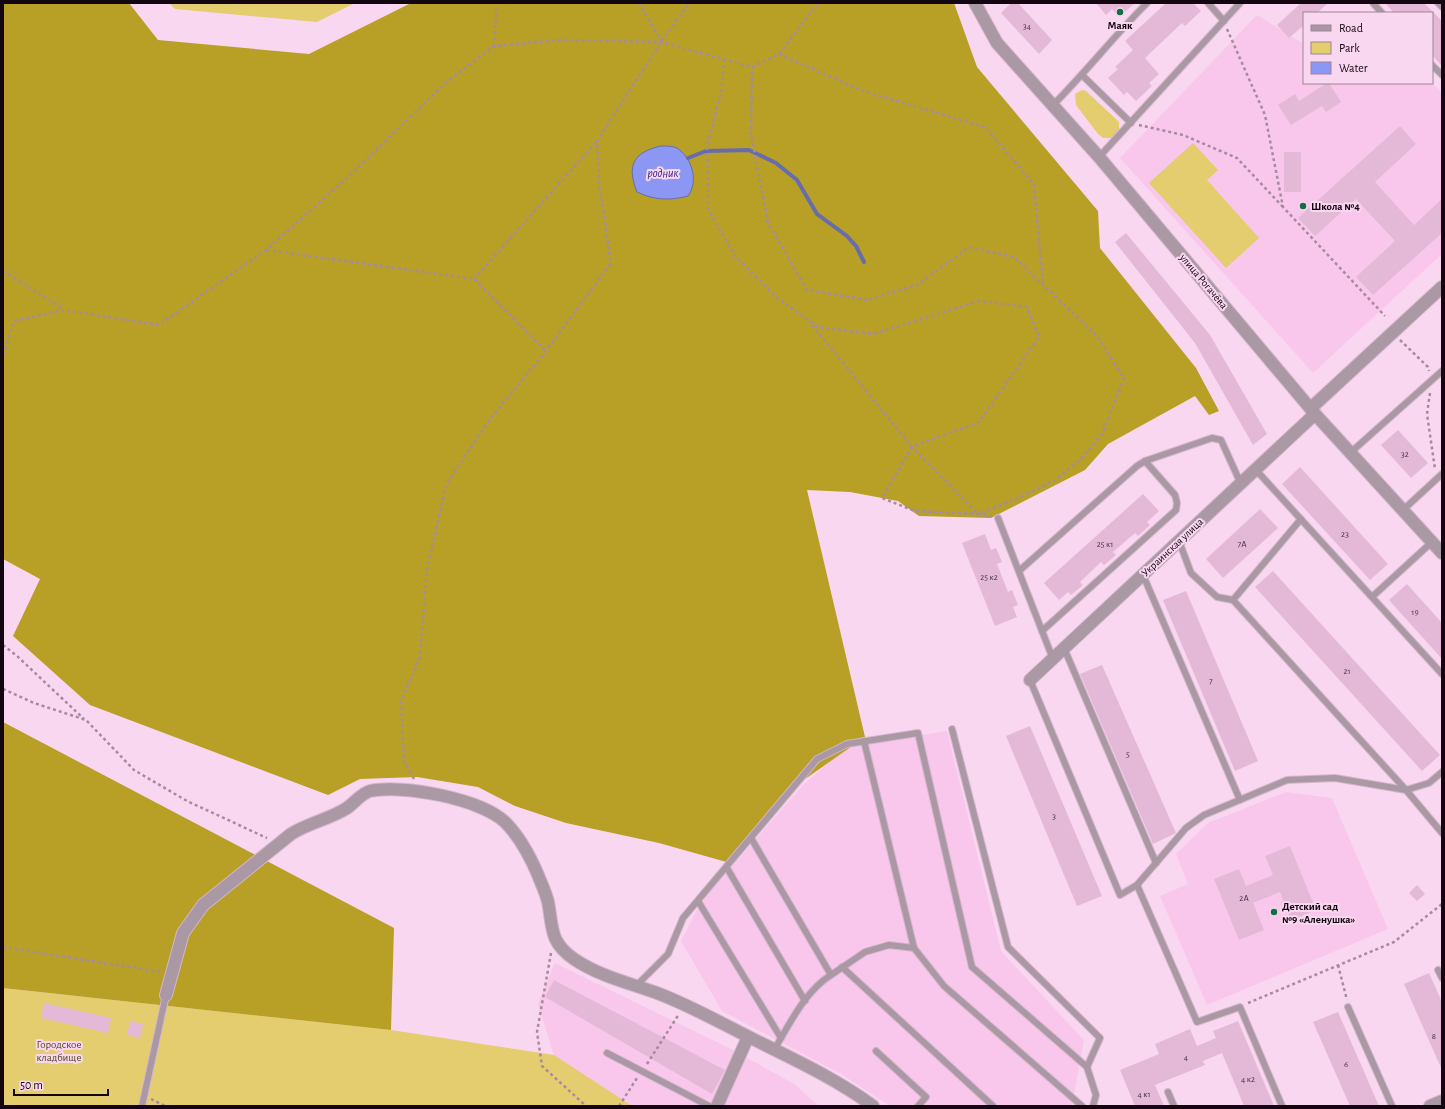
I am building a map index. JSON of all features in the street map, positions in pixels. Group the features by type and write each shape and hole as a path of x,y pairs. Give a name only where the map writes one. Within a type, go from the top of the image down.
{"street":[{"name":"улица Рогачёва","path":"975,3 997,43 1099,157 1313,411 1442,552"},
{"name":"Украинская улица","path":"1030,680 1256,470 1313,411 1442,287"},
{"path":"166,995 183,933 203,905 279,844 300,828 346,809 368,791 388,789 421,791 452,798 485,809 504,821 521,840 537,874 548,901 551,930 554,937 560,948 575,959 617,980 658,993 748,1037 856,1094 873,1106"},
{"path":"717,1106 748,1037"},
{"path":"1430,1106 1442,1101"}],"lane":[{"path":"1053,105 1082,75 1116,34 1147,3"},
{"path":"1208,3 1224,21"},
{"path":"1099,157 1240,3"},
{"path":"1373,3 1381,12"},
{"path":"1438,3 1442,7"},
{"path":"1433,66 1442,75"},
{"path":"1082,75 1131,123"},
{"path":"1350,453 1442,371"},
{"path":"1019,571 1137,466 1145,461 1212,438 1217,438 1221,440 1241,484"},
{"path":"1042,631 1176,510 1177,503 1175,495 1145,461"},
{"path":"1256,470 1373,596 1442,674"},
{"path":"1403,510 1442,474"},
{"path":"998,518 1053,659"},
{"path":"1232,600 1301,518"},
{"path":"1179,541 1191,573 1217,597 1232,600 1406,790 1442,833"},
{"path":"1373,596 1432,542"},
{"path":"1143,575 1240,800"},
{"path":"1064,648 1156,863"},
{"path":"1030,680 1120,895 1137,885 1186,828 1204,815 1288,780 1335,778 1406,790 1429,783 1442,772"},
{"path":"952,729 1008,947 1100,1038 1087,1067"},
{"path":"636,986 668,954 683,918 727,868 817,759 846,744 918,733 972,967 1087,1067 1096,1095 1093,1106"},
{"path":"864,741 914,948 944,986 1082,1106"},
{"path":"751,838 831,975"},
{"path":"727,868 805,1001"},
{"path":"1137,885 1197,1022 1240,1006 1282,1106"},
{"path":"698,901 781,1038"},
{"path":"774,1050 805,1001 822,981 865,952 889,945 914,948"},
{"path":"842,967 993,1106"},
{"path":"1438,970 1442,978"},
{"path":"142,1106 166,995"},
{"path":"1348,1007 1392,1106"},
{"path":"876,1051 926,1097 918,1106"},
{"path":"606,1053 709,1106"},
{"path":"1168,1092 1174,1106"}],"path":[{"path":"494,46 496,3"},
{"path":"639,3 661,42"},
{"path":"474,279 597,141 661,42 689,3"},
{"path":"3,355 14,321 64,310 159,325 266,250 347,178 444,84 494,46 559,40 661,42 752,67 779,54 818,3"},
{"path":"1224,21 1265,115 1283,207"},
{"path":"779,54 863,91 985,127 1034,184 1043,284"},
{"path":"724,59 722,89 707,146 709,211 735,256 776,297 818,328 873,334 979,301 1027,307 1039,337 979,422 912,447 882,498 915,511 978,514 998,518"},
{"path":"752,67 751,133 768,223 807,290 866,300 917,285 969,247 1014,256 1097,336 1124,378 1102,434 1081,459 1055,480 1016,499 978,514"},
{"path":"1131,123 1183,135 1236,158 1385,316"},
{"path":"421,791 404,762 401,701 420,657 428,569 446,483 490,419 546,351 611,263 599,184 597,141"},
{"path":"266,250 474,279 546,351"},
{"path":"3,271 64,310"},
{"path":"810,321 912,447 978,514"},
{"path":"1393,333 1428,367 1432,380 1427,414 1435,470 1430,485"},
{"path":"3,646 17,656 86,720 134,770 187,801 279,844"},
{"path":"3,689 34,703 86,720"},
{"path":"1240,1006 1394,942 1442,904"},
{"path":"554,937 537,1032 542,1066 586,1106"},
{"path":"3,947 172,974"},
{"path":"1338,965 1348,1007"},
{"path":"619,1106 684,1006"},
{"path":"144,1096 165,1106"}],"shaded area":[{"path":"3,3 129,3 158,40 309,54 411,3 954,3 977,67 1098,211 1100,248 1196,368 1219,411 1209,415 1195,396 1108,444 1085,470 991,518 919,516 898,501 850,492 807,490 865,737 798,784 761,821 730,863 659,843 566,823 515,806 478,787 417,777 360,779 328,795 90,705 13,636 40,579 3,559"},
{"name":"Школа №4","path":"1257,15 1303,43 1303,84 1433,84 1442,93 1442,254 1313,373 1120,158"},
{"path":"3,722 394,928 391,1030 3,988"},
{"path":"947,731 1001,951 1084,1040 1072,1106 890,1106 841,1074 722,1011 681,941 701,902 803,785 846,748"},
{"name":"Детский сад №9 «Аленушка»","path":"1286,792 1332,798 1388,929 1207,1005 1160,896 1188,884 1176,854 1208,823"},
{"path":"555,963 733,1050 794,1084 819,1106 620,1106 557,1066 538,1004"}],"green space":[{"path":"169,3 355,3 317,22 175,9"},
{"path":"1082,90 1086,91 1119,122 1119,130 1112,138 1103,138 1098,134 1076,105 1075,94"},
{"path":"1193,143 1218,170 1207,180 1259,238 1226,268 1149,183"},
{"name":"Городское кладбище","path":"3,988 391,1030 554,1055 632,1106 3,1106"}],"water":[{"name":"родник","path":"661,146 671,146 677,148 687,158 693,177 693,184 688,196 674,199 662,199 649,197 637,192 632,174 635,161 644,152"}],"building":[{"path":"1011,3 1018,3 1052,40 1039,54 1001,13"},
{"name":"Маяк","path":"1096,3 1135,3 1119,17 1112,9 1106,15"},
{"name":"Маяк","path":"1166,3 1193,3 1201,11 1185,26 1182,23 1145,58 1159,74 1149,83 1152,86 1136,101 1127,92 1124,95 1108,78 1118,69 1115,67 1133,50 1125,41"},
{"path":"1301,3 1328,3 1318,12 1303,12 1303,26 1289,38 1277,25"},
{"path":"1385,3 1424,3 1433,12 1393,12"},
{"path":"1433,12 1442,21 1442,66 1433,56"},
{"path":"1325,84 1330,84 1341,102 1326,112 1322,106 1291,125 1278,105 1295,94 1299,101"},
{"path":"1400,126 1416,144 1375,182 1414,225 1442,199 1442,233 1373,295 1356,277 1395,241 1356,199 1315,236 1298,218"},
{"path":"1284,152 1301,152 1301,192 1284,192"},
{"path":"1126,233 1210,335 1267,434 1253,445 1195,343 1115,242"},
{"path":"1398,430 1428,463 1411,478 1381,445"},
{"path":"1300,467 1388,564 1370,580 1282,484"},
{"path":"1143,494 1159,511 1147,522 1150,525 1138,536 1135,533 1113,552 1116,555 1104,565 1101,562 1080,582 1083,585 1071,595 1068,592 1059,600 1044,583"},
{"path":"1260,509 1278,528 1223,578 1206,559"},
{"path":"985,534 991,550 996,548 1002,562 997,564 1008,592 1012,590 1018,605 1013,607 1017,617 995,626 962,543"},
{"path":"1273,571 1440,755 1422,771 1255,587"},
{"path":"1407,584 1442,623 1442,659 1389,600"},
{"path":"1186,591 1258,761 1235,771 1163,600"},
{"path":"1102,665 1176,833 1153,844 1080,674"},
{"path":"1030,726 1102,896 1077,906 1006,736"},
{"path":"1290,846 1316,910 1291,920 1280,892 1253,903 1264,930 1239,940 1214,879 1239,869 1246,886 1273,875 1265,856"},
{"path":"1417,885 1425,894 1417,901 1409,893"},
{"path":"1429,973 1442,1002 1442,1070 1404,984"},
{"path":"554,980 725,1070 712,1094 545,997"},
{"path":"44,1003 111,1018 108,1033 41,1018"},
{"path":"1338,1012 1379,1106 1350,1106 1313,1022"},
{"path":"130,1021 143,1024 140,1038 127,1035"},
{"path":"1238,1021 1274,1106 1244,1106 1222,1053 1203,1061 1205,1065 1155,1085 1164,1106 1135,1106 1120,1070 1159,1054 1155,1044 1190,1029 1197,1046 1216,1038 1213,1031"}],"waterway":[{"path":"688,158 706,151 749,150 776,163 797,180 817,214 847,236 856,246 864,262"}],"place":[{"name":"Маяк","path":"1120,12"},
{"name":"Школа №4","path":"1303,206"},
{"name":"Детский сад №9 «Аленушка»","path":"1274,912"}]}
